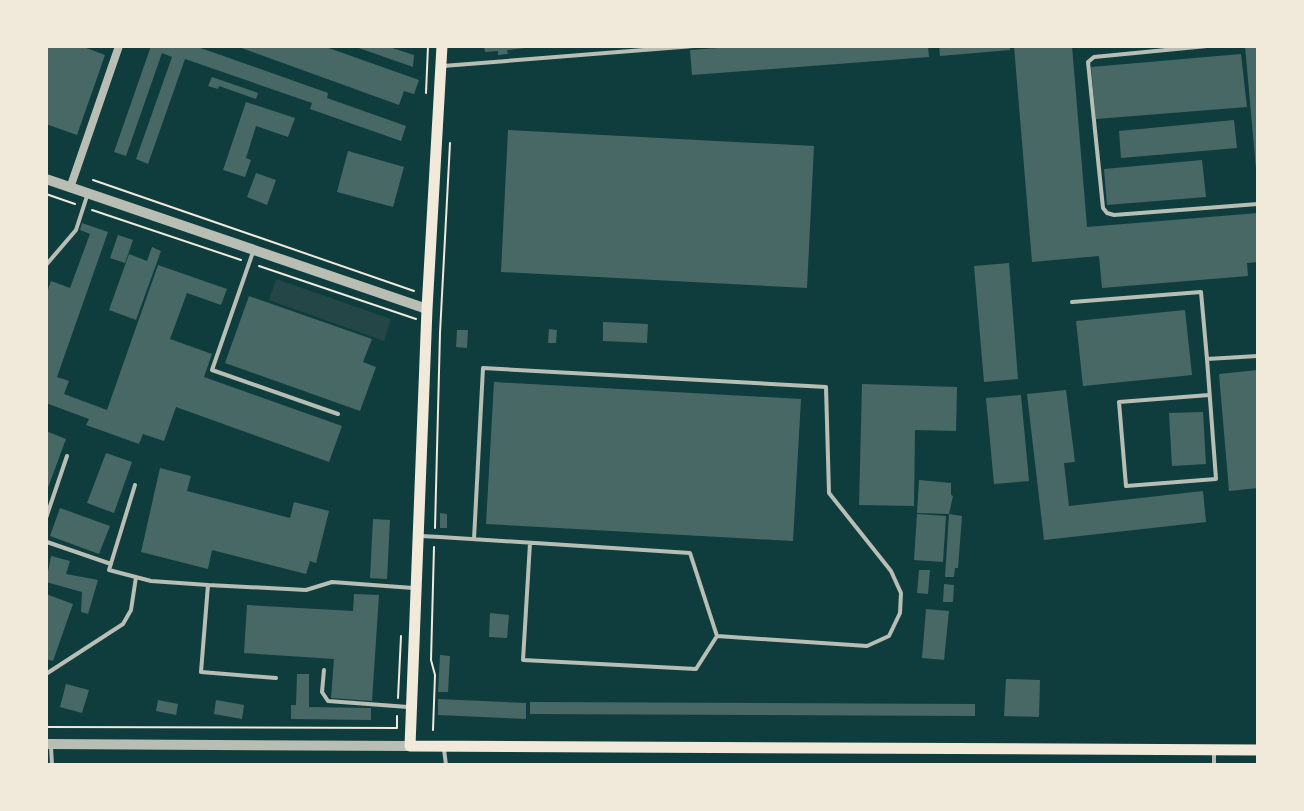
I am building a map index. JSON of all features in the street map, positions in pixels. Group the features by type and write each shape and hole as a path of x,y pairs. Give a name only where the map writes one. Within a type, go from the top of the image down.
{"main road":[{"path":"442,46 427,309 410,746 1258,750"}],"street":[{"path":"70,188 119,46"},
{"path":"46,179 427,309"},
{"path":"49,744 410,746"}],"lane":[{"path":"441,66 694,46"},
{"path":"1207,46 1094,57 1088,62 1103,208 1114,215 1258,204"},
{"path":"46,265 76,230 88,194"},
{"path":"254,250 212,370 338,414"},
{"path":"1072,302 1201,292 1216,479 1126,486 1119,402 1209,395"},
{"path":"1207,359 1258,356"},
{"path":"474,539 483,368 826,387 829,493 891,571 901,593 900,613 889,636 867,646 717,636"},
{"path":"46,518 67,456"},
{"path":"135,485 109,570 151,581 208,585 306,590 332,582 415,588"},
{"path":"418,535 690,553 717,636"},
{"path":"47,542 111,564"},
{"path":"530,543 523,660 696,669 717,636"},
{"path":"46,674 123,624 131,610 136,577"},
{"path":"208,585 201,672 276,678"},
{"path":"324,670 322,692 328,701 411,707"},
{"path":"49,744 52,765"},
{"path":"443,747 446,765"},
{"path":"1214,750 1214,765"}],"path":[{"path":"433,730 434,536 450,143"},
{"path":"93,180 417,292"},
{"path":"46,194 417,320"},
{"path":"46,727 397,728"}],"shaded area":[{"path":"276,279 391,319 384,341 269,300"}],"building":[{"path":"46,46 81,46 105,55 77,135 46,124"},
{"path":"151,46 195,46 328,93 327,98 406,126 401,141 310,109 312,103 185,59 148,164 136,159 172,57 162,53 126,156 114,152"},
{"path":"236,46 323,46 419,80 414,94 404,91 399,105"},
{"path":"353,46 386,46 414,55 413,67"},
{"path":"484,46 525,48 507,50 508,54 498,55 498,51 485,52"},
{"path":"746,46 928,46 929,57 692,75 690,50"},
{"path":"939,46 1010,46 1010,50 940,56"},
{"path":"1014,46 1072,46 1087,227 1258,213 1258,262 1247,263 1248,276 1102,288 1099,256 1032,262"},
{"path":"1245,46 1258,46 1258,169 1256,169"},
{"path":"1241,54 1247,107 1096,119 1091,67"},
{"path":"212,77 258,93 256,99 219,86 218,89 208,86"},
{"path":"246,102 295,118 288,137 256,126 246,158 251,160 245,177 223,170"},
{"path":"1234,120 1237,148 1121,158 1119,131"},
{"path":"508,130 814,146 807,288 501,272"},
{"path":"348,151 404,167 393,207 337,192"},
{"path":"1202,160 1206,197 1107,205 1104,169"},
{"path":"256,173 276,180 267,205 247,197"},
{"path":"82,223 108,232 57,377 69,381 64,394 107,410 158,265 227,289 221,305 187,293 170,339 212,354 204,377 342,426 329,462 176,407 164,441 143,434 139,444 86,425 89,419 46,403 46,295 51,281 70,288 90,234 80,230"},
{"path":"118,235 133,240 125,263 110,258"},
{"path":"152,247 161,251 136,320 109,310 129,254 147,261"},
{"path":"1009,263 1018,379 984,382 974,266"},
{"path":"249,296 372,339 363,362 376,367 360,411 225,363"},
{"path":"1185,310 1192,375 1083,386 1076,321"},
{"path":"603,322 648,324 647,343 603,341"},
{"path":"549,329 557,330 556,343 548,343"},
{"path":"457,330 468,330 467,348 456,347"},
{"path":"1258,370 1258,488 1229,491 1219,374"},
{"path":"494,382 801,399 793,541 486,524"},
{"path":"862,384 957,387 956,431 915,430 914,506 859,505"},
{"path":"1066,390 1075,462 1064,463 1069,506 1203,491 1206,522 1044,540 1027,394"},
{"path":"1021,395 1029,481 994,484 986,398"},
{"path":"1203,412 1206,464 1172,466 1169,413"},
{"path":"46,431 66,439 46,493"},
{"path":"106,453 132,462 114,513 87,503"},
{"path":"160,468 191,476 187,491 290,518 294,502 329,511 316,563 310,561 306,574 212,550 208,569 141,552"},
{"path":"919,480 951,483 953,496 949,514 917,513"},
{"path":"60,508 110,526 99,554 50,536"},
{"path":"440,513 447,514 447,528 440,528"},
{"path":"917,514 946,516 943,562 914,560"},
{"path":"949,514 962,516 958,568 955,568 954,577 945,577"},
{"path":"373,519 390,520 387,579 370,578"},
{"path":"51,556 70,561 66,574 98,580 88,614 81,612 82,592 46,582"},
{"path":"919,570 930,570 928,594 917,593"},
{"path":"944,584 954,585 953,602 943,602"},
{"path":"46,594 73,604 53,661 46,659"},
{"path":"354,594 379,595 372,701 331,698 334,659 244,653 247,605 353,611"},
{"path":"926,609 949,611 944,660 922,658"},
{"path":"490,613 509,615 507,638 489,637"},
{"path":"440,655 450,656 448,692 438,692"},
{"path":"297,674 309,674 309,707 371,708 371,720 291,719 291,705 296,705"},
{"path":"1006,679 1040,680 1039,717 1004,716"},
{"path":"66,684 89,690 82,713 60,707"},
{"path":"438,699 526,703 526,719 438,715"},
{"path":"158,700 178,704 176,715 156,711"},
{"path":"216,700 244,705 242,719 214,714"},
{"path":"530,702 975,704 975,716 530,714"}]}
